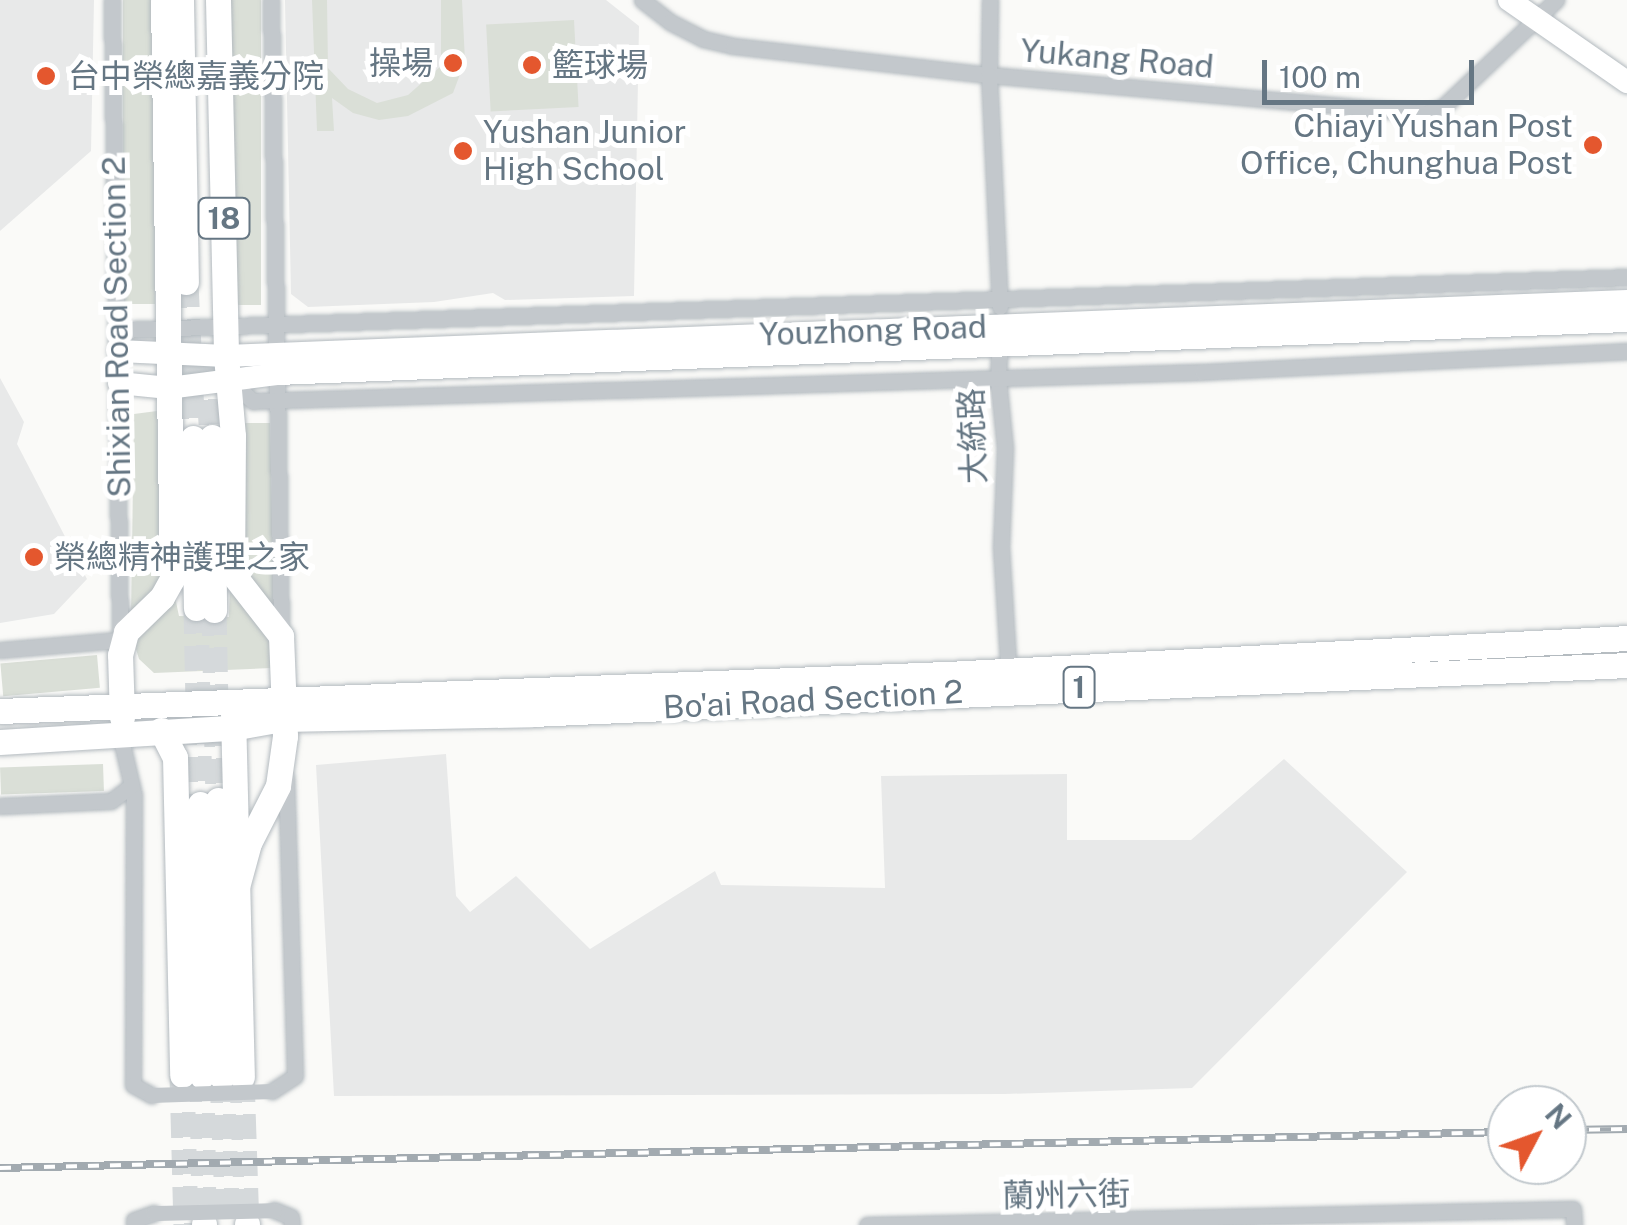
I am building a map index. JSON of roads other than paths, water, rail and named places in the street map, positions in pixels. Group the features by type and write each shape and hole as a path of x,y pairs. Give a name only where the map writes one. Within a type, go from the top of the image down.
{"main road":[{"name":"Shixian Road Section 2","path":"120,647 126,632 162,597 172,579 163,0"},
{"name":"18","path":"181,0 194,282 198,0"},
{"name":"18","path":"218,0 232,572 281,636"},
{"path":"203,438 205,609"},
{"path":"212,1076 238,887 249,844 278,786 283,719 281,636"},
{"name":"Bo'ai Road Section 2","path":"0,711 124,703 283,719 1009,680 1627,638"},
{"path":"120,647 124,703 120,735"},
{"name":"Bo'ai Road Section 2","path":"1009,680 1627,666"},
{"path":"212,1076 219,801 233,716"},
{"name":"Bo'ai Road Section 2","path":"0,742 120,735 233,716"},
{"path":"161,730 176,757 212,1076"},
{"path":"219,801 238,887"}],"street":[{"name":"Shixian Road Section 2","path":"112,0 120,647"},
{"path":"271,0 281,636"},
{"name":"大統路","path":"990,0 988,75 1000,301 998,379 1005,448 1000,547 1009,680"},
{"path":"1509,0 1627,82"},
{"name":"Yukang Road","path":"652,3 703,38 733,46 988,75 1427,113 1443,107 1556,0"},
{"name":"Youzhong Road","path":"119,341 167,328 1627,277"},
{"name":"Youzhong Road","path":"277,375 1627,301"},
{"name":"Youzhong Road","path":"1000,338 1627,321"},
{"name":"Youzhong Road","path":"119,341 167,355 277,375 998,379 1627,351"},
{"name":"Youzhong Road","path":"119,383 169,388 228,368"},
{"path":"0,650 120,647"},
{"path":"120,735 132,786 133,1085 151,1095 272,1091 295,1076 283,719"},
{"path":"0,806 111,801 132,786"},
{"path":"134,1225 134,1220 154,1213 274,1210 291,1217 292,1225"},
{"name":"蘭州六街","path":"867,1225 1573,1217"}],"tunnel":[{"path":"186,282 193,438"},
{"path":"207,362 212,437"},
{"path":"196,608 200,804"},
{"path":"214,610 218,800"},
{"path":"182,1075 186,1225"},
{"path":"202,1076 204,1224"},
{"path":"222,1077 228,1225"},
{"path":"242,1077 247,1224"}],"railway":[{"path":"1587,1130 1627,1129"},
{"path":"0,1168 1487,1132"}],"place":[{"name":"操場","path":"453,63"},
{"name":"籃球場","path":"532,65"},
{"name":"台中榮總嘉義分院","path":"46,76"},
{"name":"Chiayi Yushan Post Office, Chunghua Post","path":"1593,145"},
{"name":"Yushan Junior High School","path":"463,151"},
{"name":"榮總精神護理之家","path":"34,557"}]}
